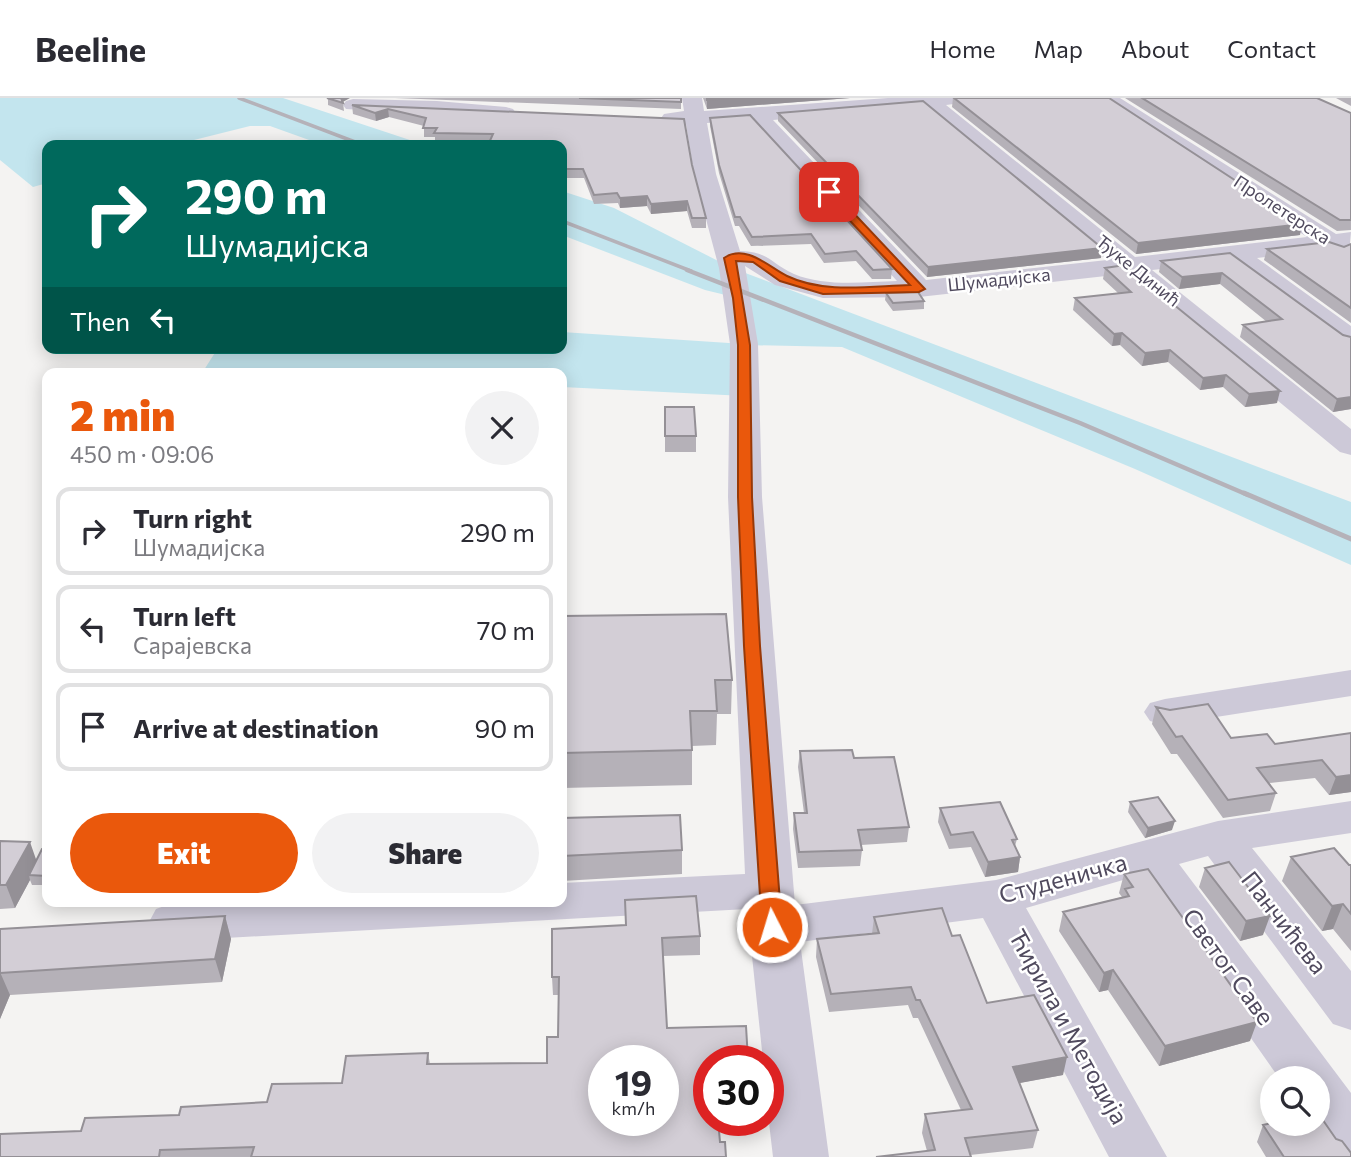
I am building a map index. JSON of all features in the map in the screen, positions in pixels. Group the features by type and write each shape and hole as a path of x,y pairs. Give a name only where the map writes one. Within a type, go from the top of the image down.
{"street":[{"path":"652,118 693,108 757,115 962,98"},
{"name":"Пролетерска","path":"1106,98 1345,246"},
{"name":"Ђуке Динић","path":"926,99 1351,445"},
{"path":"353,105 437,107 471,112 527,114"},
{"path":"693,108 705,174 733,273 744,345 745,497 771,908 801,1157"},
{"path":"757,115 919,289"},
{"name":"Шумадијска","path":"733,273 755,259 784,279 823,290 919,289 1233,253 1345,246"},
{"path":"1233,253 1351,339"},
{"path":"1165,712 1351,683"},
{"name":"Студеничка","path":"567,901 771,908 996,898 1218,836 1351,817"},
{"name":"Панчићева","path":"1218,836 1351,1009"},
{"name":"Светог Саве","path":"1147,856 1300,1066"},
{"name":"Ћирила и Методија","path":"996,898 1139,1157"},
{"path":"128,925 448,907"},
{"path":"1330,1108 1351,1137"}],"shaded area":[{"path":"0,98 283,98 410,140 309,140 270,126 250,126 194,140 42,140 42,184 33,187 0,160"},
{"path":"567,193 614,208 732,268 1351,502 1351,565 1135,469 842,347 744,345 745,396 567,387 567,368 205,368 214,354 567,354 567,332 744,344 738,298 705,290 567,237"}],"building":[{"path":"327,98 341,98 343,103"},
{"path":"579,98 681,98 681,102"},
{"path":"954,98 1109,98 1302,224 1138,243"},
{"path":"1142,98 1317,98 1351,113 1351,220 1340,220"},
{"path":"923,101 1102,248 928,267 778,113"},
{"path":"352,105 684,119 692,165 706,218 692,218 687,201 651,204 647,196 620,198 617,193 594,195 583,169 567,169 567,140 490,140 493,134 434,133 437,128 423,128 426,118 388,109 375,113"},
{"path":"750,115 892,269 873,270 856,251 825,254 811,234 752,237 740,217 735,217 719,165 710,118"},
{"path":"1329,242 1344,247 1351,244 1351,308 1267,249"},
{"path":"1230,253 1343,335 1351,337 1351,397 1337,399 1243,325 1282,319 1222,273 1182,277 1161,261"},
{"path":"1125,265 1280,391 1249,394 1226,375 1203,378 1170,350 1145,353 1122,333 1114,334 1075,298 1131,292 1105,268"},
{"path":"918,292 924,301 893,303 886,293"},
{"path":"665,407 694,407 696,436 665,436"},
{"path":"726,614 732,680 715,680 717,711 690,711 692,750 567,753 567,616"},
{"path":"1208,704 1231,738 1267,734 1275,744 1351,733 1351,775 1336,777 1322,760 1257,768 1276,793 1228,800 1182,736 1176,737 1156,707 1170,710"},
{"path":"852,750 854,758 894,757 909,827 858,830 862,850 799,852 794,813 807,813 800,751"},
{"path":"1158,797 1175,821 1148,828 1130,802"},
{"path":"1000,802 1017,839 1012,840 1020,857 988,862 973,832 951,835 940,808"},
{"path":"680,815 682,850 567,856 567,818"},
{"path":"0,841 30,842 6,885 0,885"},
{"path":"1334,848 1351,865 1351,914 1343,904 1332,906 1291,857"},
{"path":"42,849 42,876 29,875"},
{"path":"1229,862 1270,916 1246,921 1205,868"},
{"path":"1148,869 1257,1022 1165,1046 1113,970 1104,973 1063,912 1129,896 1125,889 1133,887 1124,874"},
{"path":"696,896 700,936 662,938 667,1028 746,1026 747,1045 693,1045 693,1136 719,1136 720,1142 725,1142 726,1157 251,1157 254,1147 160,1150 159,1157 0,1157 0,1134 81,1131 85,1118 179,1115 181,1107 267,1102 272,1084 342,1083 346,1056 428,1053 427,1064 547,1063 547,1037 558,1037 559,977 552,977 552,929 626,925 625,900"},
{"path":"942,908 952,936 960,935 987,1003 1034,995 1067,1057 1013,1067 1038,1130 965,1138 971,1157 876,1157 935,1150 925,1114 972,1109 920,1000 916,1000 911,987 831,994 817,939 879,933 874,917"},
{"path":"225,916 215,959 0,973 0,929"},
{"path":"1330,1130 1351,1153 1351,1157 1284,1157 1270,1136 1330,1136"}],"railway":[{"path":"239,98 350,140"},
{"path":"567,223 691,271"},
{"path":"687,270 1080,423 1248,495"},
{"path":"1244,493 1351,539"}],"route":[{"path":"772,927 752,646 752,601 745,497 744,345 730,258 755,259 784,279 823,290 919,289 829,192"}]}
